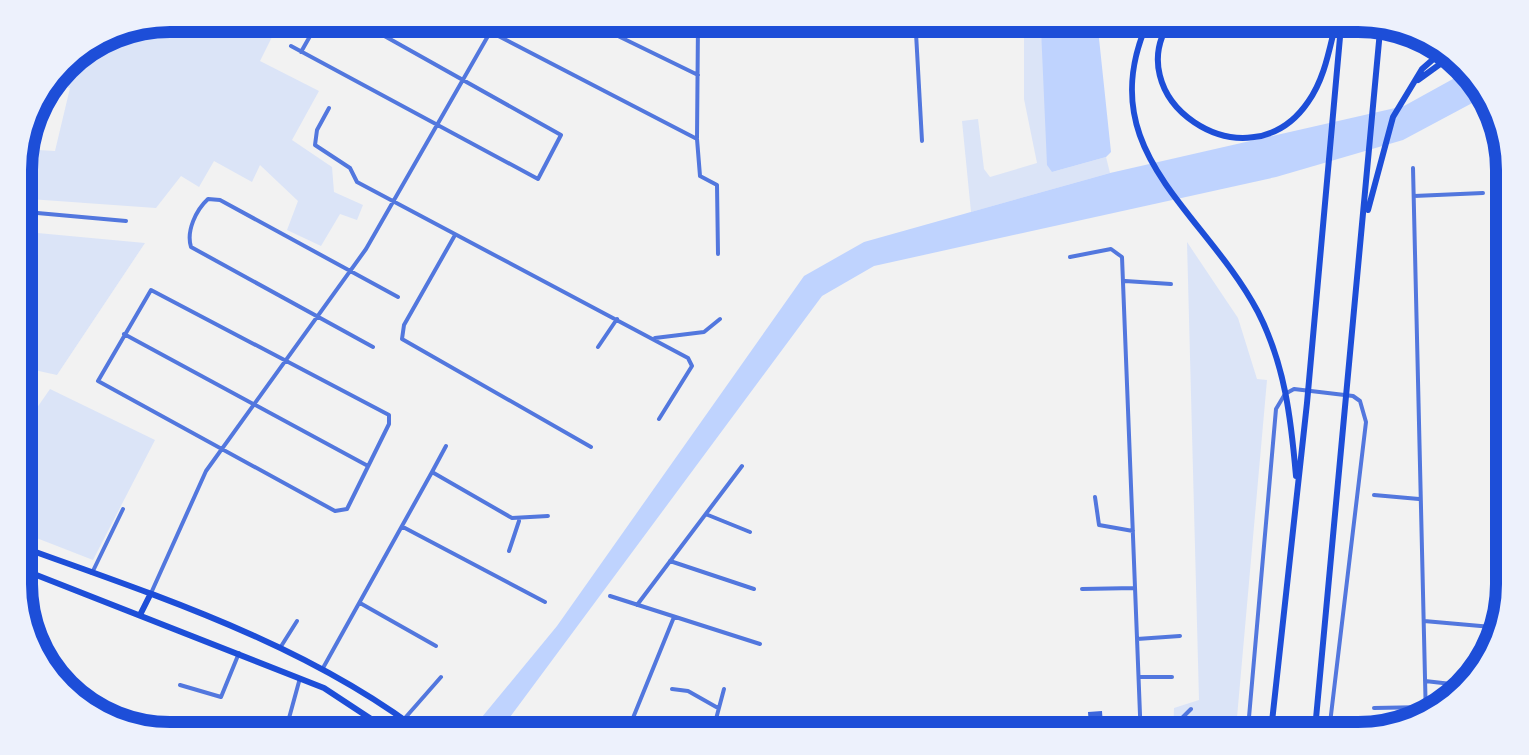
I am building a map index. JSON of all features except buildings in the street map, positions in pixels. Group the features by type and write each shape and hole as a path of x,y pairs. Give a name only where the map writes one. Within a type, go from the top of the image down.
{"main road":[{"path":"1146,32 1132,74 1135,128 1160,179 1242,284 1275,350 1290,410 1296,492"},
{"path":"1167,32 1160,64 1167,93 1188,121 1234,138 1262,136 1289,123 1308,102 1321,77 1335,32"},
{"path":"1272,722 1338,32"},
{"path":"1316,722 1380,34"},
{"path":"1365,215 1384,140 1422,69 1436,57"},
{"path":"1417,80 1443,62"},
{"path":"32,551 280,648 324,668 409,722"},
{"path":"32,574 300,678 346,700 377,722"},
{"path":"140,615 150,597"}],"street":[{"path":"301,52 312,32"},
{"path":"291,46 535,180 561,135 378,32"},
{"path":"487,32 697,140"},
{"path":"609,32 698,76"},
{"path":"698,32 700,176 717,185 718,254"},
{"path":"916,32 922,141"},
{"path":"150,597 199,482 350,271 490,34"},
{"path":"329,108 316,130 317,148 350,168 357,182 692,361 658,418"},
{"path":"1413,168 1426,705"},
{"path":"1414,196 1482,193"},
{"path":"373,347 191,247 188,238 197,213 208,200 220,200 398,297"},
{"path":"33,213 126,221"},
{"path":"455,234 404,325 402,339 591,446"},
{"path":"1070,258 1117,250 1122,257 1140,722"},
{"path":"1124,280 1170,284"},
{"path":"155,290 389,415 389,424 342,513 98,381 124,334 149,291 155,290"},
{"path":"598,347 617,319"},
{"path":"653,338 704,332 720,319"},
{"path":"124,334 368,466"},
{"path":"1249,722 1276,409 1285,394 1294,389 1342,392 1360,401 1364,411 1330,722"},
{"path":"324,668 446,446"},
{"path":"637,605 742,466"},
{"path":"432,472 444,483 519,520 548,516"},
{"path":"1374,495 1421,499"},
{"path":"1095,496 1099,525 1133,531"},
{"path":"92,573 123,509"},
{"path":"706,514 750,532"},
{"path":"509,551 519,520"},
{"path":"402,527 545,602"},
{"path":"670,561 754,589"},
{"path":"1082,589 1135,588"},
{"path":"610,596 760,644"},
{"path":"360,603 436,646"},
{"path":"631,722 674,616"},
{"path":"280,648 297,620"},
{"path":"1424,621 1489,627"},
{"path":"1137,639 1180,636"},
{"path":"180,685 221,697 239,653"},
{"path":"405,718 441,677"},
{"path":"1139,677 1172,677"},
{"path":"289,722 300,678"},
{"path":"1425,681 1453,684"},
{"path":"672,688 688,691 718,708"},
{"path":"717,722 724,689"},
{"path":"1374,708 1416,710"},
{"path":"1181,722 1191,709"}],"shaded area":[{"path":"170,32 274,32 260,61 319,91 292,140 332,167 334,192 363,205 357,220 340,214 321,246 287,230 298,201 260,165 252,182 214,161 199,187 181,176 156,208 33,199 35,150 55,151 70,88 61,86 80,67 101,51 126,40"},
{"path":"1024,32 1041,32 1052,172 1106,157 1110,173 971,212 962,121 978,119 984,169 990,177 1037,163 1024,99"},
{"path":"33,233 145,243 57,375 33,370"},
{"path":"1187,242 1238,318 1257,379 1267,380 1237,722 1174,722 1174,708 1199,700"},
{"path":"50,389 155,440 93,560 32,536 32,414"}],"water":[{"path":"1041,32 1098,32 1111,152 1106,157 1052,172 1047,165"},
{"path":"1458,76 1477,101 1403,140 1276,177 874,266 822,296 506,722 478,722 557,626 804,276 864,242 1110,173 1404,106"}]}
